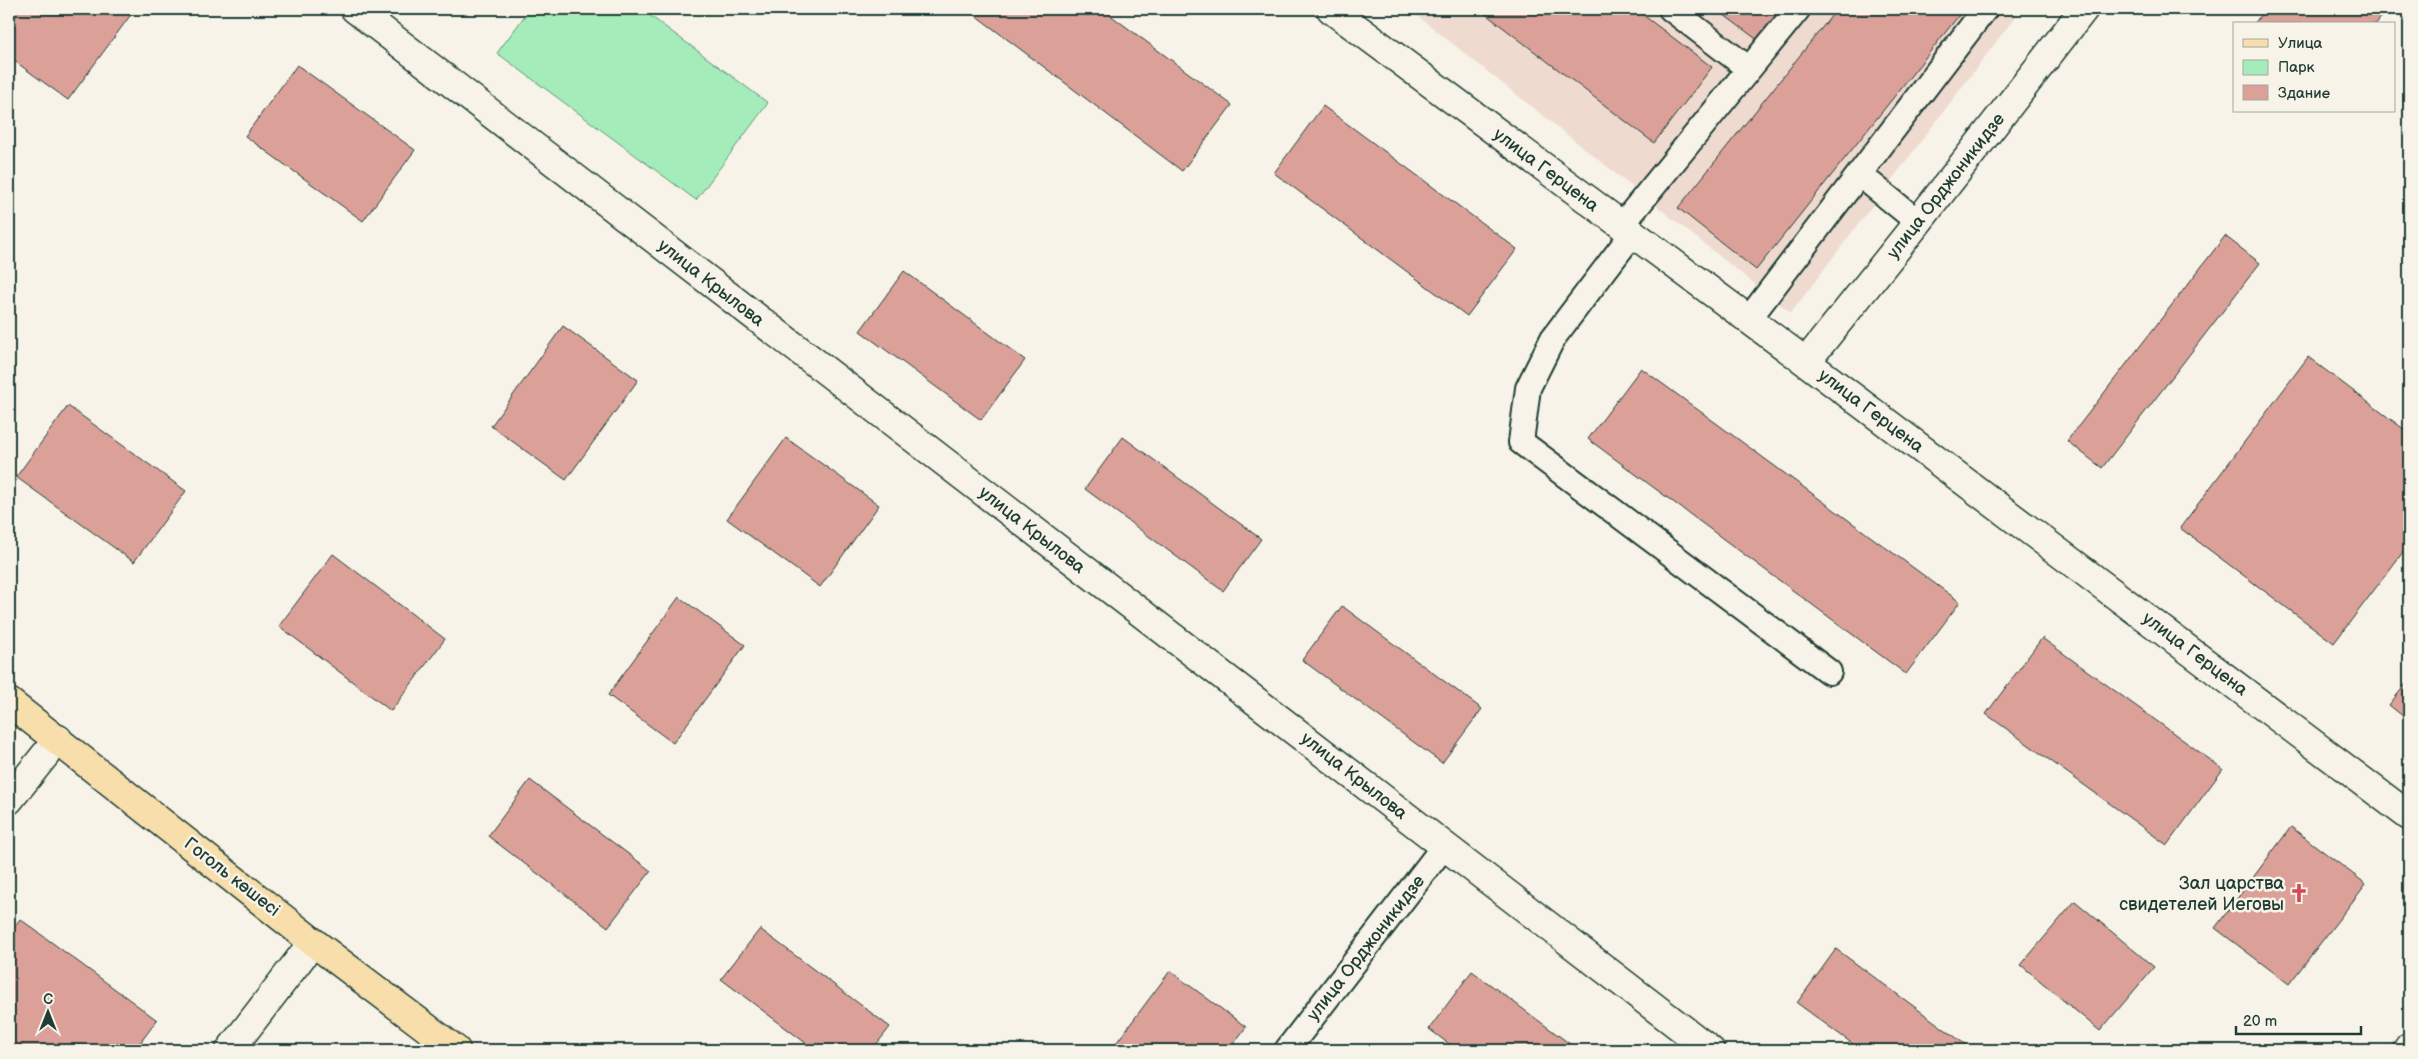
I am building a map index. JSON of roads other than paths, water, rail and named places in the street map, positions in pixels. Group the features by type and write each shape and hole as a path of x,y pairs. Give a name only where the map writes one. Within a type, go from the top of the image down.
{"main road":[{"name":"Гоголь көшесі","path":"9,702 313,942 456,1050"}],"street":[{"name":"улица Крылова","path":"355,9 1710,1050"},
{"name":"улица Герцена","path":"1331,9 1806,362 2409,816"},
{"name":"улица Орджоникидзе","path":"1806,362 2084,9"},
{"path":"9,800 58,739"},
{"path":"230,1050 313,942"},
{"path":"2406,1050 2409,1047"}],"lane":[{"path":"1671,9 1749,69"},
{"path":"1798,9 1749,69 1626,230 1553,338 1528,388 1522,442 1829,672"},
{"path":"1748,320 1985,9"},
{"path":"1859,174 1918,222"},
{"name":"улица Орджоникидзе","path":"1287,1050 1444,846"}],"place":[{"name":"Зал царства свидетелей Иеговы","path":"2299,893"}]}
